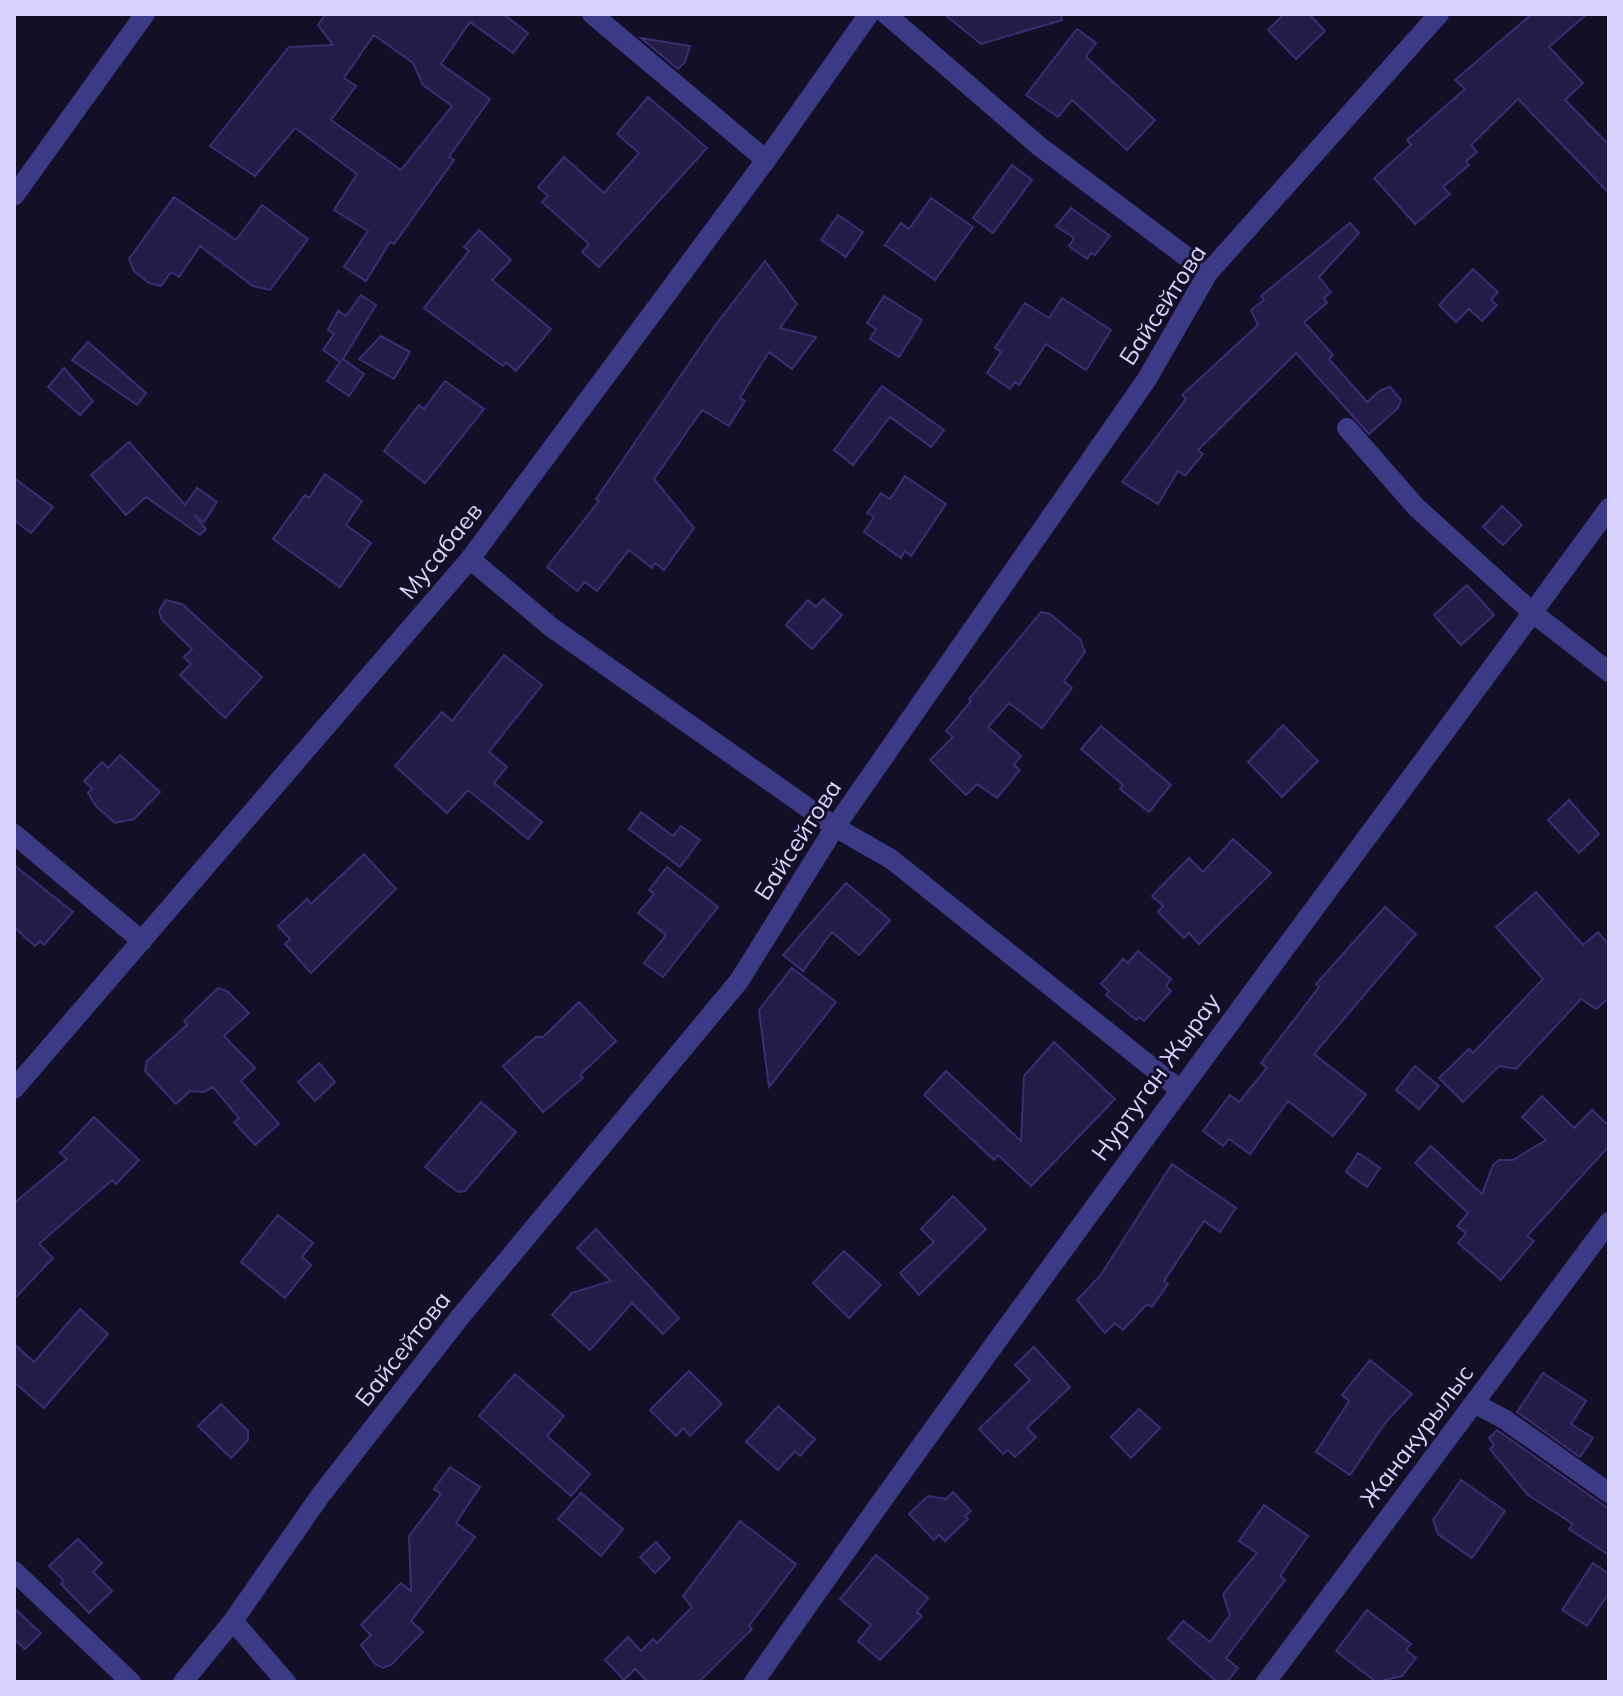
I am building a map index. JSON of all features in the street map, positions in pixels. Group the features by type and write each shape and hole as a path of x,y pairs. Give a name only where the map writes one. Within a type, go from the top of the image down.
{"street":[{"path":"14,196 145,14"},
{"path":"592,14 766,160"},
{"name":"Мусабаев","path":"14,1089 470,559 766,160 869,14"},
{"path":"886,14 1039,146 1208,273"},
{"name":"Байсейтова","path":"183,1682 233,1621 320,1496 460,1317 739,981 835,827 1147,379 1208,273 1439,14"},
{"path":"1347,428 1416,507 1533,613 1609,672"},
{"name":"Нуртуган Жырау","path":"754,1682 913,1454 1609,508"},
{"path":"470,559 551,627 835,827 891,859 1179,1089"},
{"path":"14,834 142,941"},
{"name":"Жанакурылыс","path":"1266,1682 1609,1222"},
{"path":"1474,1403 1504,1419 1609,1493"},
{"path":"14,1571 131,1682"},
{"path":"233,1621 286,1682"}],"building":[{"path":"326,14 503,14 528,33 513,53 470,22 441,64 490,99 449,157 454,160 394,244 390,242 366,281 344,267 368,231 334,210 357,174 295,128 255,176 210,146 289,47 333,45 318,25","holes":["374,35 413,63 423,85 452,106 401,170 331,120 356,86 344,78"]},
{"path":"944,14 1061,14 1062,20 981,44"},
{"path":"1284,14 1309,14 1325,31 1296,59 1268,30"},
{"path":"1532,14 1587,14 1549,47 1583,83 1565,100 1609,145 1609,193 1518,99 1471,145 1477,152 1466,161 1469,165 1443,187 1450,194 1415,224 1374,178 1411,145 1407,140 1465,89 1455,80"},
{"path":"1077,29 1096,43 1086,57 1155,120 1127,150 1072,100 1058,117 1026,95"},
{"path":"641,38 690,46 685,62 678,69"},
{"path":"648,97 707,148 599,267 582,252 589,244 542,202 548,196 538,187 564,157 604,193 639,153 617,134"},
{"path":"1012,165 1032,180 993,233 973,218"},
{"path":"174,197 236,240 262,205 308,239 270,290 253,286 200,246 179,277 171,272 161,286 149,283 134,271 129,259"},
{"path":"931,198 973,227 935,280 885,245 901,223 909,229"},
{"path":"1071,208 1110,236 1095,255 1091,253 1087,259 1069,246 1074,238 1056,226"},
{"path":"838,215 863,232 846,257 821,240"},
{"path":"1350,223 1359,233 1319,277 1331,292 1324,298 1327,303 1304,322 1333,355 1329,359 1367,402 1381,390 1390,387 1401,400 1398,408 1369,434 1296,353 1198,450 1203,454 1185,476 1178,471 1158,504 1122,482 1186,399 1182,395 1258,325 1251,310 1264,300 1261,296"},
{"path":"479,230 511,260 492,280 551,329 516,371 506,362 503,366 424,308 469,251 464,247"},
{"path":"765,261 797,304 780,328 816,337 792,369 769,352 740,398 745,401 729,426 702,410 654,479 694,528 664,570 655,563 652,568 629,550 597,591 585,582 577,591 547,567 599,501 596,499 714,327"},
{"path":"1473,269 1498,292 1491,300 1497,305 1482,321 1469,309 1456,322 1439,305"},
{"path":"361,295 376,305 343,359 364,374 349,396 327,381 340,362 323,350 334,334 328,330 338,311 346,316"},
{"path":"884,296 922,320 899,357 870,339 876,329 867,323"},
{"path":"1062,298 1111,330 1086,370 1046,344 1019,385 1015,382 1010,389 987,373 1001,352 995,348 1025,303 1049,318"},
{"path":"381,336 410,352 394,379 359,359"},
{"path":"88,342 146,393 137,405 72,360"},
{"path":"64,368 93,401 80,415 48,387"},
{"path":"445,381 484,409 425,483 384,451 419,405 424,409"},
{"path":"882,386 944,430 931,447 890,417 853,465 834,450"},
{"path":"129,442 185,505 197,488 217,502 204,522 194,515 206,529 200,535 146,497 126,515 91,475"},
{"path":"325,474 362,501 346,525 371,543 340,587 273,539 305,495 309,498"},
{"path":"905,476 946,504 911,556 905,551 901,558 864,532 874,517 867,513 881,493 890,499"},
{"path":"14,478 53,507 31,533 14,520"},
{"path":"1502,506 1522,525 1503,545 1483,527"},
{"path":"1467,585 1494,615 1461,645 1434,615"},
{"path":"823,599 842,615 812,649 786,625 808,600 816,607"},
{"path":"166,600 182,604 262,677 225,718 180,675 191,664 184,657 192,649 162,620 159,611"},
{"path":"1041,612 1050,614 1080,639 1085,652 1064,681 1072,688 1042,728 1009,703 988,727 1021,756 1014,765 1020,770 997,798 977,784 966,795 930,760 953,737 946,731 971,701 969,699"},
{"path":"504,655 542,685 489,752 507,767 494,783 542,822 528,839 468,790 447,813 395,766 442,712 452,721"},
{"path":"1283,725 1318,761 1282,797 1248,762"},
{"path":"1101,726 1171,785 1149,812 1120,789 1123,785 1081,749"},
{"path":"120,755 160,792 134,819 115,823 96,806 88,793 92,788 84,781 102,762 108,768"},
{"path":"1569,800 1599,834 1579,853 1548,820"},
{"path":"641,812 673,836 681,826 700,840 680,867 629,829"},
{"path":"1233,839 1271,873 1199,944 1189,933 1184,938 1158,912 1163,906 1152,896 1189,858 1203,872"},
{"path":"364,854 396,889 311,973 285,944 290,939 278,926 307,899 311,904"},
{"path":"14,865 73,912 44,945 40,941 35,946 14,927"},
{"path":"667,867 718,907 663,977 644,963 666,935 638,913 654,894 649,890"},
{"path":"846,883 890,920 859,955 832,932 803,971 783,955"},
{"path":"1536,892 1583,945 1598,932 1609,945 1609,998 1596,1009 1581,999 1516,1069 1499,1066 1463,1102 1439,1078 1469,1049 1473,1053 1543,979 1496,927"},
{"path":"1385,907 1416,934 1314,1054 1366,1095 1333,1136 1288,1101 1250,1154 1229,1139 1223,1146 1203,1131 1230,1095 1239,1102 1267,1068 1261,1063 1319,987 1316,984"},
{"path":"1138,951 1171,979 1166,986 1171,991 1144,1021 1139,1017 1136,1020 1106,995 1109,991 1101,984 1123,959 1128,963"},
{"path":"792,968 836,1002 769,1087 759,1010"},
{"path":"218,988 227,991 249,1013 224,1036 255,1068 241,1081 279,1124 255,1145 234,1122 239,1118 213,1087 204,1092 190,1091 176,1104 145,1071 147,1061 187,1025 184,1021"},
{"path":"579,1002 616,1041 580,1075 583,1078 543,1112 503,1066 536,1037 543,1037"},
{"path":"1054,1042 1115,1099 1031,1186 998,1155 994,1160 924,1095 946,1071 1021,1141 1024,1076"},
{"path":"319,1063 335,1082 315,1101 298,1082"},
{"path":"1415,1066 1439,1086 1419,1109 1396,1090"},
{"path":"1542,1096 1574,1128 1592,1110 1609,1126 1609,1146 1527,1236 1534,1241 1501,1280 1458,1243 1466,1233 1457,1226 1468,1213 1415,1163 1431,1146 1482,1194 1493,1165 1499,1160 1513,1160 1546,1140 1522,1117"},
{"path":"481,1102 516,1132 465,1191 458,1192 425,1167"},
{"path":"94,1117 139,1160 116,1184 112,1180 39,1244 53,1258 14,1299 14,1203 67,1159 60,1153"},
{"path":"1358,1153 1380,1168 1367,1187 1346,1172"},
{"path":"1172,1164 1236,1208 1220,1232 1204,1221 1164,1281 1168,1284 1152,1307 1147,1304 1123,1330 1115,1323 1105,1333 1077,1300 1100,1276"},
{"path":"953,1196 986,1229 919,1295 900,1273 934,1242 921,1229"},
{"path":"278,1215 313,1243 302,1257 311,1265 285,1298 241,1262"},
{"path":"596,1229 679,1318 663,1334 632,1303 590,1350 552,1315 572,1293 611,1281 577,1248"},
{"path":"844,1251 881,1285 849,1318 813,1283"},
{"path":"80,1309 108,1334 44,1408 14,1382 14,1344 34,1362"},
{"path":"1034,1347 1070,1387 1027,1428 1036,1437 1015,1457 1008,1450 1003,1454 979,1429 1030,1380 1015,1365"},
{"path":"1370,1360 1412,1394 1385,1423 1350,1475 1316,1452 1349,1401 1342,1395"},
{"path":"689,1371 722,1404 690,1436 683,1428 676,1436 650,1410"},
{"path":"1543,1373 1586,1401 1571,1424 1593,1438 1580,1457 1517,1412"},
{"path":"515,1374 564,1416 547,1436 590,1474 571,1496 479,1416"},
{"path":"221,1404 248,1431 248,1440 231,1458 198,1426"},
{"path":"778,1406 815,1439 800,1456 795,1451 778,1470 746,1442"},
{"path":"1139,1409 1160,1428 1131,1458 1111,1437"},
{"path":"1497,1430 1609,1509 1609,1555 1569,1529 1573,1524 1528,1495 1490,1449 1494,1445 1489,1438"},
{"path":"450,1467 480,1487 456,1523 475,1537 411,1621 423,1632 391,1665 383,1668 374,1663 361,1645 371,1635 361,1625 401,1583 411,1591 409,1536 441,1494 434,1489"},
{"path":"1461,1480 1505,1511 1472,1558 1438,1534 1433,1520"},
{"path":"953,1492 971,1511 965,1516 968,1519 945,1541 939,1535 934,1540 909,1514 928,1496 946,1499"},
{"path":"581,1493 623,1529 601,1556 558,1519"},
{"path":"1264,1505 1308,1536 1280,1576 1285,1580 1226,1658 1238,1668 1227,1682 1217,1682 1168,1639 1183,1621 1210,1642 1230,1615 1223,1594 1257,1553 1239,1541"},
{"path":"740,1521 796,1564 749,1626 752,1629 699,1682 648,1682 635,1669 624,1680 605,1660 628,1637 641,1651 653,1639 657,1643 692,1607 683,1596"},
{"path":"78,1539 102,1563 93,1572 112,1591 89,1613 61,1584 64,1581 49,1566"},
{"path":"656,1542 670,1558 655,1573 640,1557"},
{"path":"876,1555 928,1598 917,1612 922,1616 880,1660 858,1641 871,1625 840,1599"},
{"path":"1593,1563 1609,1574 1609,1593 1587,1626 1562,1610"},
{"path":"14,1608 41,1633 25,1649 14,1639"},
{"path":"1367,1610 1411,1644 1406,1650 1416,1658 1402,1676 1376,1682 1336,1651"}]}
